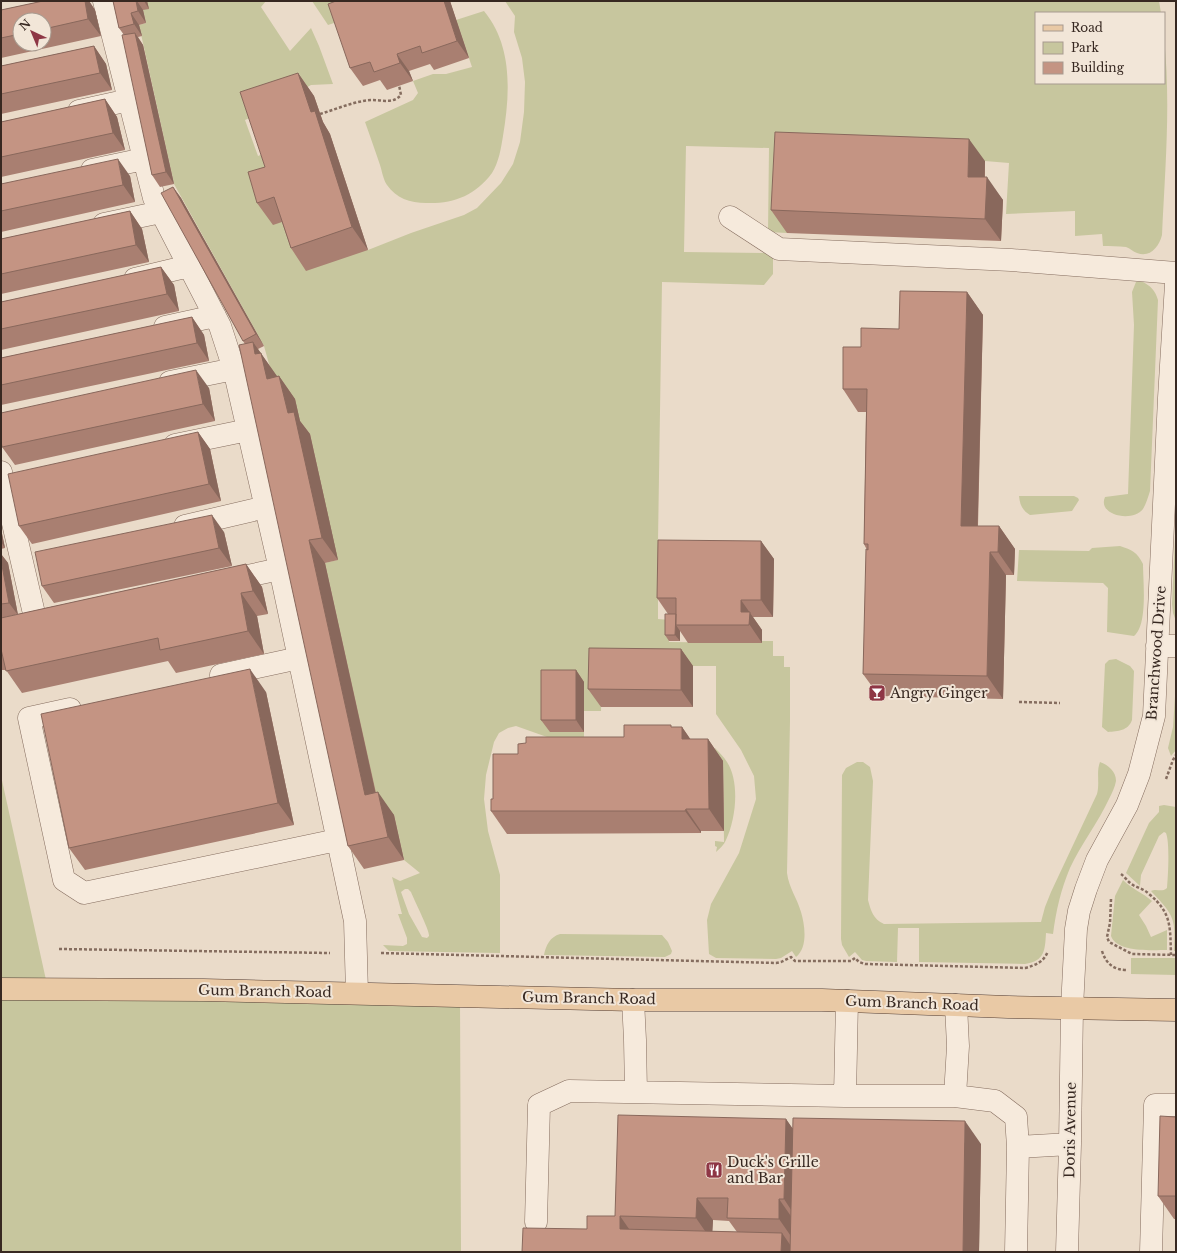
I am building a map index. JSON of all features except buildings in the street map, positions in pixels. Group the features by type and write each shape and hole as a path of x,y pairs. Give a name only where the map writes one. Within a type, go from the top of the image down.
{"main road":[{"name":"Gum Branch Road","path":"1,989 204,990 633,1000 847,1001 1176,1010"}],"street":[{"path":"104,1 154,198 220,326 234,369 280,569 355,921 357,993"},
{"path":"93,52 116,46"},
{"path":"61,115 129,100"},
{"path":"76,174 144,159"},
{"path":"85,228 161,212"},
{"path":"730,217 779,249 1011,260 1176,273"},
{"path":"114,283 189,266"},
{"name":"Branchwood Drive","path":"1072,1008 1076,929 1079,911 1097,860 1126,805 1139,774 1154,716 1167,646 1176,284"},
{"path":"146,331 215,316"},
{"path":"149,387 234,369"},
{"path":"156,449 248,430"},
{"path":"26,476 2,476 36,622"},
{"path":"167,530 266,508"},
{"path":"22,562 45,557"},
{"path":"203,586 280,569"},
{"path":"15,627 74,614"},
{"path":"198,680 299,658"},
{"path":"90,704 29,718 64,880 84,893 337,840"},
{"path":"633,1000 636,1092"},
{"path":"845,1096 847,1001"},
{"path":"955,1096 958,1046 956,1005"},
{"name":"Doris Avenue","path":"1067,1252 1072,1008"},
{"path":"536,1222 539,1105 569,1091 845,1096 955,1096 994,1101 1016,1117 1018,1147 1016,1252"},
{"path":"1151,1252 1155,1105 1176,1105"},
{"path":"1018,1147 1070,1144"}],"path":[{"path":"320,114 346,105 364,101 391,101 401,95 399,85"},
{"path":"1019,702 1060,703"},
{"path":"1165,783 1173,760 1176,756"},
{"path":"1119,879 1124,869"},
{"path":"1121,874 1133,885 1148,893 1164,910 1169,921 1171,955"},
{"path":"1112,894 1110,923 1107,937 1109,942 1132,954 1176,955"},
{"path":"1101,945 1104,956 1110,965 1119,970 1128,970"},
{"path":"59,949 356,953 776,963 791,957 795,961 851,961 855,958 859,962 865,964 1025,968 1037,964 1043,960 1048,949"}],"green space":[{"path":"147,1 266,1 261,7 290,51 311,28 333,84 311,85 245,120 258,156 268,152 290,220 368,250 411,233 464,215 477,208 501,183 513,164 520,142 524,112 525,82 522,58 514,32 515,16 505,1 1159,1 1161,12 1035,12 1035,84 1165,84 1165,50 1167,112 1162,235 1159,244 1150,253 1142,254 1126,247 1103,246 1102,234 1075,236 1075,211 1006,214 1009,163 985,161 787,233 768,232 769,148 686,146 684,252 767,253 773,257 773,274 764,285 662,282 658,619 670,620 669,642 761,643 761,641 773,641 773,656 784,656 784,667 790,667 787,873 789,883 804,923 804,942 800,953 796,957 792,951 781,958 776,959 716,958 709,954 707,920 711,904 739,853 756,799 754,776 741,750 716,714 716,666 602,666 601,711 584,711 584,682 550,732 584,732 584,737 547,737 516,726 499,733 494,742 486,775 484,799 488,831 500,875 500,953 389,951 383,945 403,946 407,944 407,938 398,914 402,914 392,877 400,881 420,873 404,860 394,815 381,818 325,563 337,560 310,434 283,401 264,346 174,184 139,25 146,23 143,10","holes":["405,889 408,889 411,892 429,933 427,938 422,937 409,914 401,892"]},
{"path":"312,1 360,1 352,17 328,25"},
{"path":"484,11 500,39 505,55 507,71 507,104 500,150 496,164 492,173 478,188 463,197 436,203 420,203 404,199 391,190 386,183 365,122 413,100 418,93 413,81 433,74 446,74 472,67 456,20"},
{"path":"1141,281 1152,289 1158,300 1150,491 1143,509 1131,516 1124,516 1111,512 1106,508 1104,503 1105,497 1128,494 1134,325 1132,292 1136,282"},
{"path":"1019,496 1074,496 1079,500 1072,511 1030,515 1022,507"},
{"path":"1176,518 1176,621 1172,604"},
{"path":"1120,546 1134,552 1143,564 1143,613 1138,630 1134,636 1107,632 1108,588 1103,583 1017,581 1019,550 1089,551 1092,548"},
{"path":"1116,659 1130,666 1134,671 1132,720 1128,726 1119,731 1108,732 1102,727 1105,664 1109,660"},
{"path":"1176,681 1176,750 1171,756 1168,748 1173,727"},
{"path":"715,748 726,760 731,770 735,790 732,822 726,840 716,852 717,847 715,846 715,841 724,842 723,762 714,761"},
{"path":"857,762 863,762 870,767 873,781 868,900 871,911 877,920 884,924 1041,922 1051,892 1097,794 1098,770 1100,762 1111,769 1116,777 1114,788 1105,808 1079,850 1070,868 1059,900 1053,934 1046,933 1043,954 1037,960 1032,963 1025,964 919,962 919,928 898,928 897,962 866,961 862,960 855,952 849,957 842,945 841,939 842,775 846,768"},
{"path":"1,776 48,989 460,995 461,1252 1,1252"},
{"path":"1164,805 1176,807 1176,951 1174,951 1173,920 1165,906 1151,891 1163,890 1167,888 1168,852 1166,833 1164,832 1159,836 1141,875 1140,886 1126,873 1149,823 1159,812 1159,806"},
{"path":"1123,880 1152,901 1139,915 1151,937 1167,930 1167,950 1128,948 1120,945 1111,936 1115,896"},
{"path":"560,934 662,935 668,942 672,951 671,954 665,957 544,955 549,942"},
{"path":"1131,958 1176,958 1176,975 1131,974"}],"place":[{"name":"Angry Ginger","path":"877,693"},
{"name":"Duck's Grille and Bar","path":"714,1170"}]}
